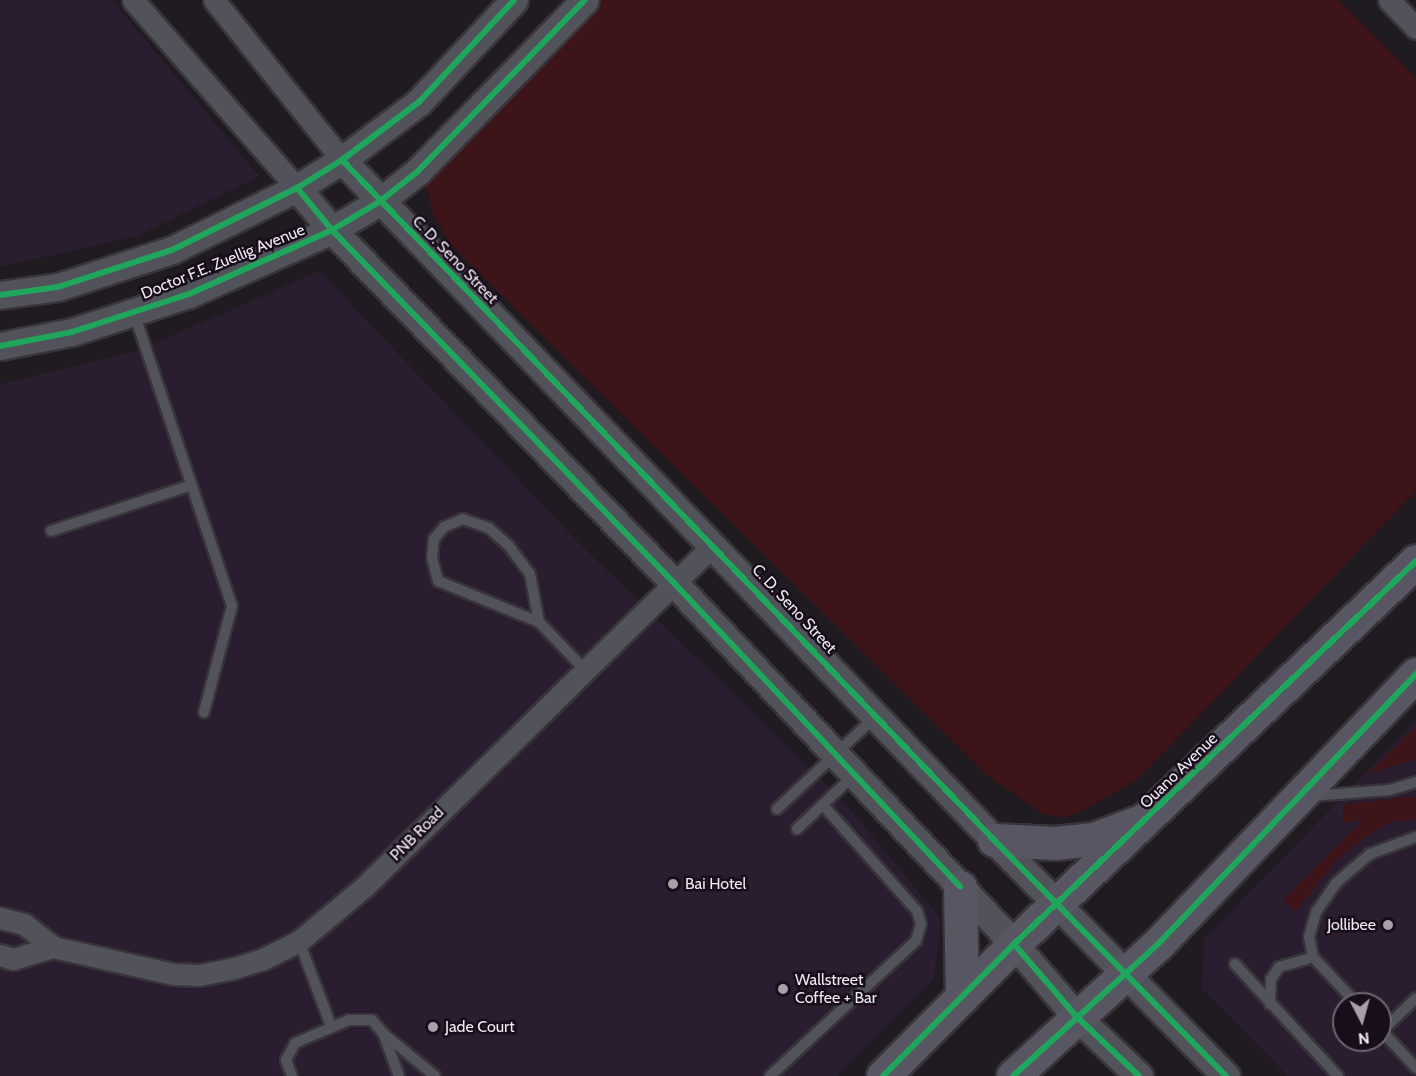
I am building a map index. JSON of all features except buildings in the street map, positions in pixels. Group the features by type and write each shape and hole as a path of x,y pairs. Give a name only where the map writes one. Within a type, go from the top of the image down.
{"highway":[{"name":"Ouano Avenue","path":"883,1076 1014,944 1059,905 1416,561"},
{"path":"1013,1076 1076,1016 1127,975 1416,674"},
{"path":"993,840 1055,843 1094,838 1149,818"},
{"path":"960,886 962,997"}],"street":[{"path":"133,0 332,230 674,583 1014,944 1076,1016 1139,1076"},
{"name":"C. D. Seno Street","path":"214,0 342,160 379,202 714,544 993,840 1226,1076"},
{"name":"Doctor F.E. Zuellig Avenue","path":"0,295 57,287 172,250 297,188 342,160 419,102 514,0"},
{"name":"Doctor F.E. Zuellig Avenue","path":"0,346 72,332 189,294 332,230 379,202 417,172 585,0"},
{"path":"1389,0 1416,28"},
{"name":"PNB Road","path":"0,918 24,924 53,948 144,970 199,975 263,959 299,941 364,887 714,544"},
{"name":"PNB Road","path":"0,955 14,959 53,948"}],"lane":[{"path":"134,312 232,606 204,712"},
{"path":"51,531 192,484"},
{"path":"539,622 530,574 509,546 489,528 463,519 444,527 435,539 432,558 438,581 539,622 584,669"},
{"path":"777,809 876,716"},
{"path":"797,829 855,775"},
{"path":"1299,796 1390,790 1416,782"},
{"path":"770,1076 916,941 921,924 917,911 823,805"},
{"path":"1346,992 1312,957 1309,937 1316,912 1336,883 1370,854 1416,837"},
{"path":"299,941 331,1026"},
{"path":"1270,1004 1271,978 1279,968 1312,957"},
{"path":"1234,964 1338,1076"},
{"path":"1392,1020 1416,998"},
{"path":"292,1076 286,1060 295,1044 331,1026 349,1020 372,1020 383,1033 435,1076"},
{"path":"383,1033 399,1076"},
{"path":"1392,1042 1416,1068"}],"shaded area":[{"path":"0,0 112,0 259,176 138,236 0,267"},
{"path":"603,0 1338,0 1416,78 1416,491 1137,780 1082,811 1062,818 1042,813 989,777 452,246 433,215 426,185"},
{"path":"319,271 579,543 845,803 941,919 934,979 837,1076 0,1076 0,384 139,350"},
{"path":"1416,721 1416,1076 1288,1076 1202,989 1204,939"},
{"path":"1416,726 1416,759 1368,774"},
{"path":"1416,796 1416,819 1390,822 1367,836 1338,859 1295,912 1284,899 1364,819 1344,823 1343,805"}],"cycle path":[{"path":"0,295 58,287 172,250 297,188 342,160 419,102 514,0"},
{"path":"0,346 72,332 189,294 332,230 379,202 417,172 585,0"},
{"path":"342,160 994,840 1226,1076"},
{"path":"297,188 332,230 674,583 960,887"},
{"path":"883,1076 1014,944 1416,561"},
{"path":"1013,1076 1159,943 1416,674"},
{"path":"1014,944 1076,1016 1139,1076"}],"place":[{"name":"Bai Hotel","path":"673,884"},
{"name":"Jollibee","path":"1388,925"},
{"name":"Wallstreet Coffee + Bar","path":"783,989"},
{"name":"Jade Court","path":"433,1027"}]}
